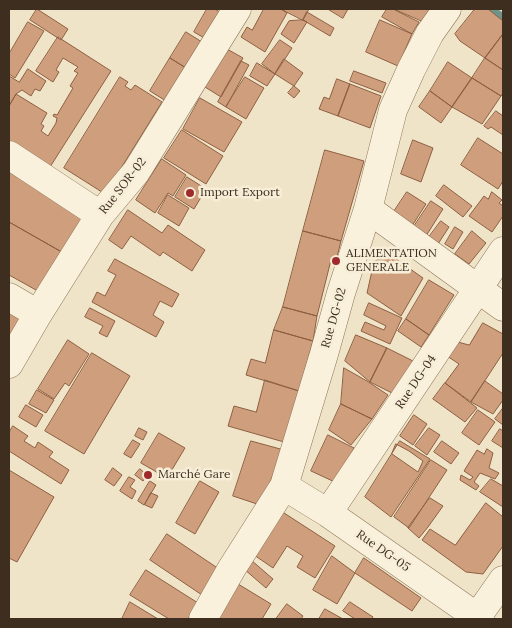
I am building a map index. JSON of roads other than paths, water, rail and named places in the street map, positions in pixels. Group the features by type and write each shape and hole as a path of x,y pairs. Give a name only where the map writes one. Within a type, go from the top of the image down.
{"street":[{"name":"Rue SOR-02","path":"9,364 100,214 136,172 237,9"},
{"name":"Rue DG-02","path":"203,619 232,568 284,486 368,209 393,110 430,33 447,9"},
{"path":"9,156 100,214"},
{"path":"368,209 503,307"},
{"name":"Rue DG-04","path":"328,513 503,251"},
{"path":"9,297 38,314"},
{"name":"Rue DG-05","path":"284,486 328,513 478,618"},
{"path":"478,618 503,580"}],"waterway":[{"path":"491,9 503,17"}],"place":[{"name":"Import Export","path":"190,193"},
{"name":"ALIMENTATION GENERALE","path":"336,261"},
{"name":"Marché Gare","path":"148,475"}]}
